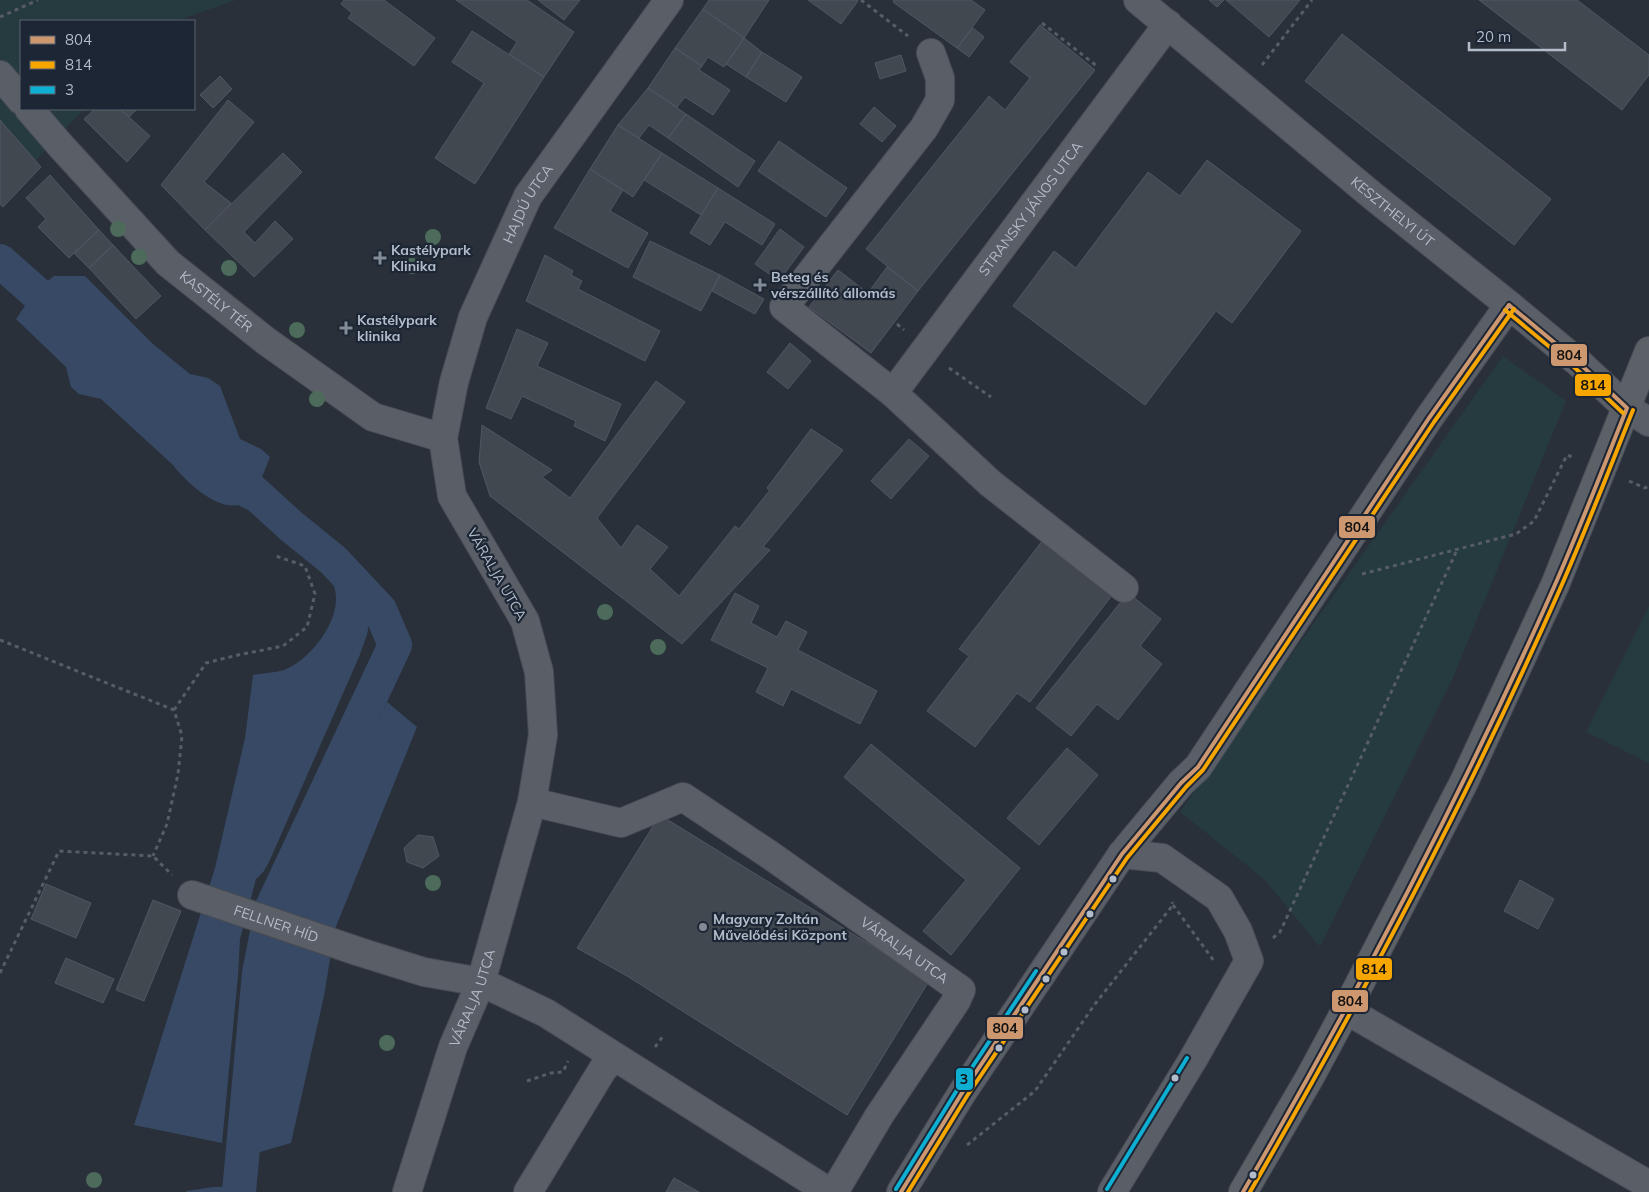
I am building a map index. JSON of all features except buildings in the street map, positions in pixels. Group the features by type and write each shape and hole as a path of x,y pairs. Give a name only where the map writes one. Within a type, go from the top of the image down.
{"main road":[{"path":"1249,1188 1346,1010 1464,782 1555,585 1602,469 1638,415 1649,351"}],"street":[{"name":"HAJDÚ UTCA","path":"443,438 454,382 473,317 528,196 670,0"},
{"name":"KESZTHELYI ÚT","path":"1138,0 1374,198 1509,305 1638,415"},
{"name":"STRANSKY JÁNOS UTCA","path":"893,393 1168,24"},
{"path":"931,53 940,78 940,100 924,128 784,307 893,393 990,483 1124,588"},
{"path":"0,75 20,99"},
{"name":"KASTÉLY TÉR","path":"30,110 168,264 266,341 373,416 443,438"},
{"path":"900,1192 962,1093 1122,854 1181,784 1198,767 1429,418 1509,305"},
{"name":"VÁRALJA UTCA","path":"407,1192 453,1046 481,982 532,802 544,735 539,672 524,621 452,496 443,438"},
{"name":"VÁRALJA UTCA","path":"532,802 621,823 683,797 770,854 961,990 879,1116 834,1192"},
{"path":"1112,1192 1192,1061 1249,961 1238,931 1219,898 1162,858 1122,854"},
{"name":"FELLNER HÍD","path":"192,895 424,972 481,982 546,1013 829,1192"},
{"path":"1346,1010 1649,1185"},
{"path":"528,1192 603,1069 614,1056"}],"path":[{"path":"0,17 38,0"},
{"path":"862,0 931,53"},
{"path":"1243,88 1312,0"},
{"path":"1042,23 1100,69"},
{"path":"954,372 990,397"},
{"path":"1358,575 1516,534 1534,521 1567,455 1645,488 1649,486"},
{"path":"1162,858 1173,905 1222,973 1249,961 1280,932 1457,550"},
{"path":"174,710 206,663 284,646 307,627 315,594 305,566 274,555"},
{"path":"0,640 174,710"},
{"path":"153,856 167,824 178,774 182,736 174,710"},
{"path":"0,972 59,851 153,856 192,895"},
{"path":"960,1151 1035,1091 1095,1004 1173,905"}],"green space":[{"path":"0,0 236,0 179,20 20,20 20,110 83,110 0,201"},
{"path":"1503,356 1566,401 1453,678 1320,947 1265,880 1180,812"},
{"path":"1649,606 1649,763 1586,732"}],"water":[{"path":"54,276 85,276 153,344 190,374 208,378 220,386 240,439 261,449 270,457 262,477 275,491 280,506 285,512 276,521 238,505 220,503 211,499 185,479 173,465 101,399 79,394 71,387 66,367 16,319 35,291"},
{"path":"327,537 376,585 367,635 359,657 269,862 256,879 240,939 222,1143 134,1125 215,868 245,738 253,675 276,672 294,665 314,648 329,625 334,613 336,601 333,584 325,569 310,551"},
{"path":"387,702 417,727 335,929 324,996 291,1143 253,1154 271,981 291,902"},
{"path":"213,1187 240,1187 257,1192 186,1192"}],"waterway":[{"path":"0,261 69,322"},
{"path":"239,1192 259,973 272,907 395,645 380,610 333,560 291,526 246,485"}],"transit line":[{"name":"804","path":"1509,305 1579,363 1627,408"},
{"name":"804","path":"901,1192 962,1093 1122,854 1181,783 1198,767 1429,418 1509,305"},
{"name":"814","path":"908,1192 967,1096 1127,858 1186,787 1203,770 1434,422 1514,309"},
{"name":"814","path":"1505,310 1575,368 1623,413"},
{"name":"804","path":"1243,1192 1327,1044 1407,894 1483,742 1564,565 1627,408"},
{"name":"814","path":"1250,1192 1374,970 1452,819 1570,567 1633,410"},
{"name":"3","path":"896,1189 957,1090 1036,971"},
{"name":"3","path":"1107,1189 1187,1058"}],"place":[{"name":"Kastélypark Klinika","path":"380,258"},
{"name":"Beteg és vérszállító állomás","path":"760,285"},
{"name":"Kastélypark klinika","path":"346,328"},
{"name":"Magyary Zoltán Művelődési Központ","path":"703,927"}]}
